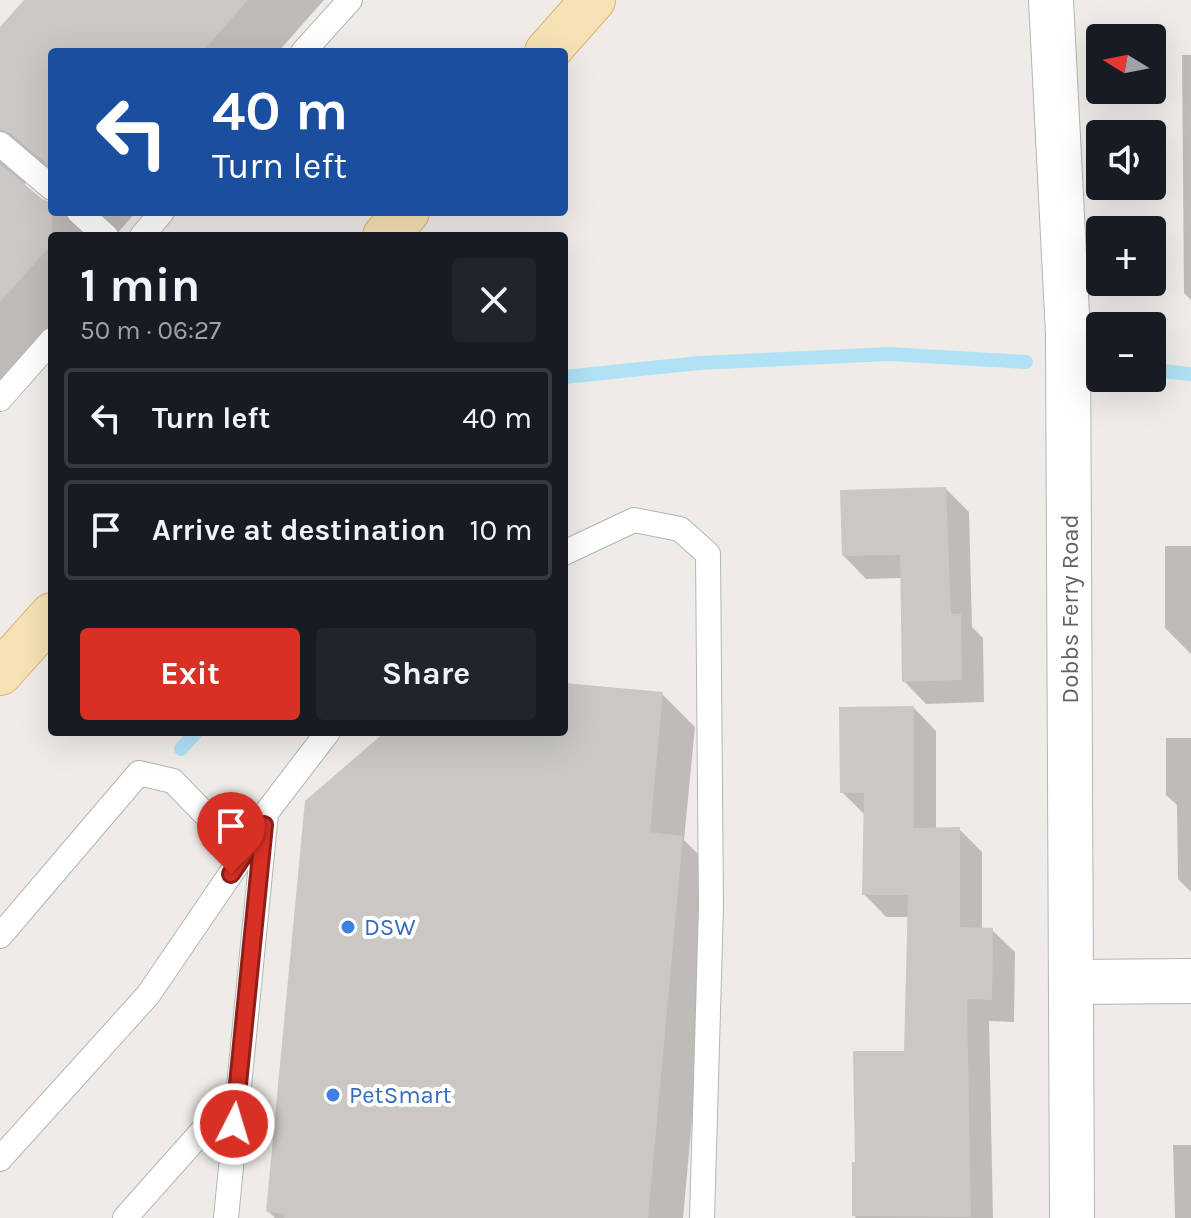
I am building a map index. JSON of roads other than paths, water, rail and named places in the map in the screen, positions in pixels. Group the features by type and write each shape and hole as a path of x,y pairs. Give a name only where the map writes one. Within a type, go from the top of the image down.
{"main road":[{"path":"551,48 593,0"},
{"name":"Dobbs Ferry Road","path":"1051,0 1068,334 1072,1218"},
{"path":"389,232 403,216"},
{"path":"0,673 48,619"},
{"path":"1072,982 1191,981"}],"lane":[{"path":"307,48 350,0"},
{"path":"0,144 48,185"},
{"path":"84,216 102,232"},
{"path":"145,232 159,216"},
{"path":"0,399 48,345"},
{"path":"568,551 634,520 680,529 708,554 711,907 702,1218"},
{"path":"226,1218 266,813 325,736"},
{"path":"0,936 139,773 173,781 205,814 264,825"},
{"path":"0,1159 148,995 264,825"},
{"path":"125,1218 237,1092"}],"waterway":[{"path":"568,377 699,363 889,354 1026,362"},
{"path":"1166,371 1191,374"},
{"path":"181,749 192,736"}],"place":[{"name":"DSW","path":"348,927"},
{"name":"PetSmart","path":"333,1095"}]}
